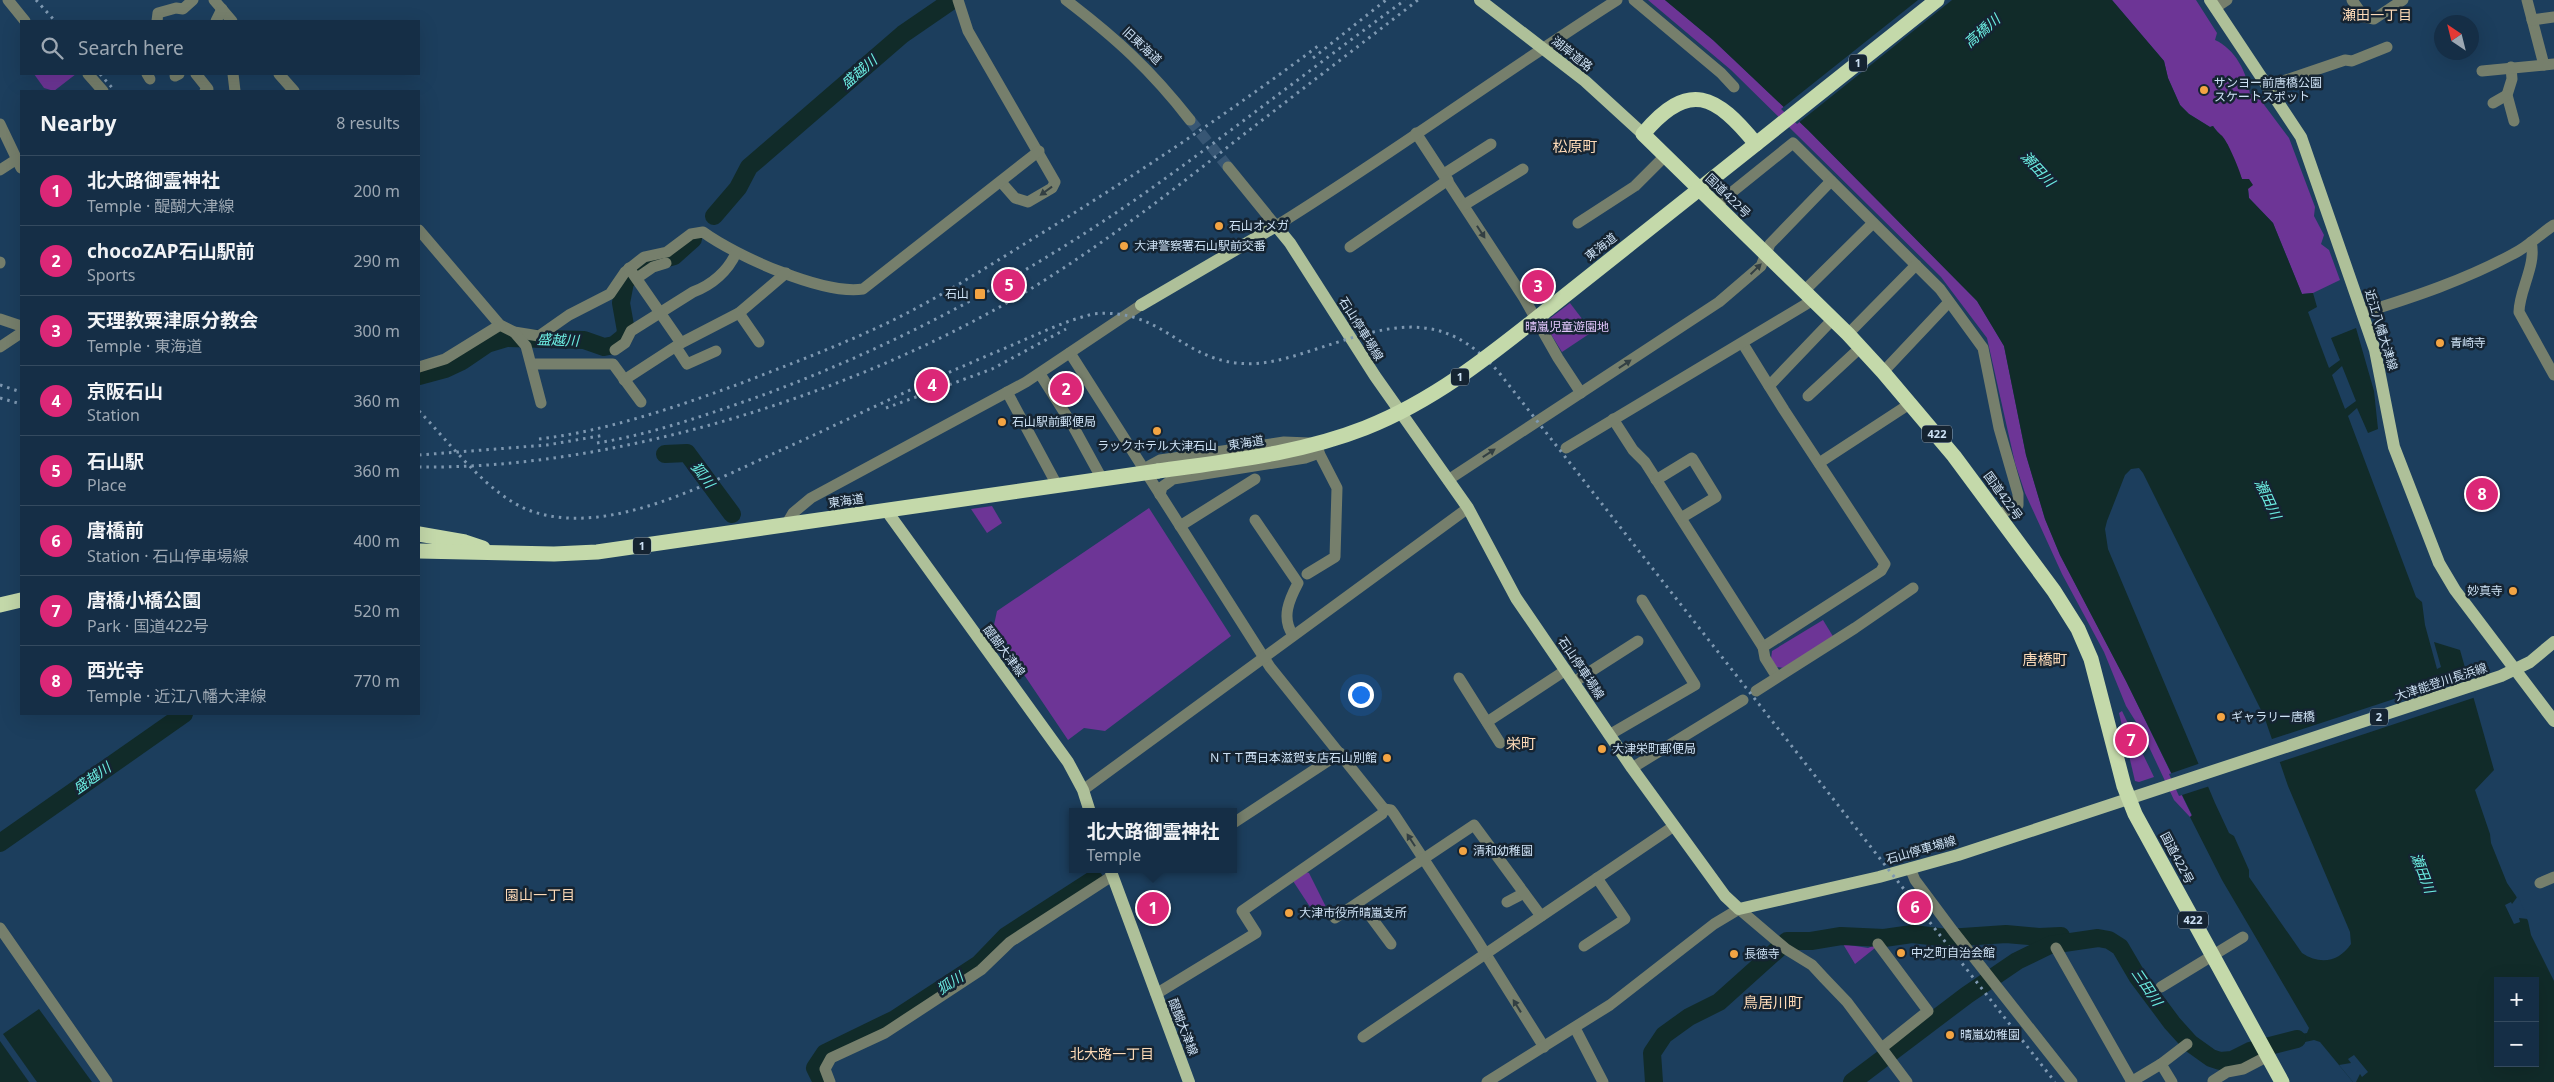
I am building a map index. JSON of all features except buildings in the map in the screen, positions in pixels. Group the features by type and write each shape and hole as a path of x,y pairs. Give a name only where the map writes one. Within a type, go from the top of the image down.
{"highway":[{"name":"東海道","path":"420,551 554,554 597,552 1265,455 1311,445 1366,428 1407,409 1466,374 1937,0"},
{"path":"1644,134 1652,124 1682,101 1702,99 1728,114 1756,144"},
{"name":"国道422号","path":"1644,134 1833,319 1884,372 1935,431 2054,591 2085,643 2100,686 2129,800 2282,1082"},
{"path":"420,534 465,542 497,553"},
{"path":"420,544 434,552"},
{"path":"0,605 20,600"}],"main road":[{"name":"湖岸道路","path":"1480,0 1585,81 1644,134"},
{"name":"近江八幡大津線","path":"2213,4 2272,89 2302,137 2378,362 2394,447 2439,563 2455,590 2554,721"},
{"path":"1141,305 1276,226"},
{"name":"石山停車場線","path":"1276,226 1290,243 1357,350 1468,508 1516,598 1632,768 1725,896 1739,909 1910,868 2129,800"},
{"name":"醍醐大津線","path":"886,510 1068,762 1083,790 1089,808"},
{"name":"大津能登川長浜線","path":"2129,800 2499,677 2515,671 2530,662 2554,642"},
{"name":"醍醐大津線","path":"1111,873 1189,1082"}],"street":[{"path":"8,0 24,20"},
{"path":"156,20 158,13 176,8 183,9 193,0"},
{"path":"214,0 231,20"},
{"path":"958,0 961,15 968,31 1039,151 1055,183 1052,188 1028,202 1015,198 1001,182"},
{"name":"旧東海道","path":"1066,0 1130,51 1159,81 1190,120"},
{"path":"1228,167 1276,226 1344,183 1416,132 1617,0"},
{"path":"1634,0 1721,73 1734,87"},
{"path":"2213,4 2227,0"},
{"path":"2352,0 2364,17 2374,19 2403,0"},
{"path":"2482,71 2549,64 2532,20 2527,0"},
{"path":"216,20 222,9"},
{"path":"2532,20 2554,17"},
{"path":"2272,89 2284,81 2344,60 2352,61 2387,47"},
{"path":"2511,67 2512,79 2506,95 2514,121"},
{"path":"89,75 102,90"},
{"path":"197,75 208,88 206,90"},
{"path":"233,75 235,90"},
{"path":"280,75 293,90"},
{"path":"2493,103 2506,95"},
{"path":"0,124 19,163 0,170"},
{"path":"1416,132 1536,318 1566,371 1582,393"},
{"path":"1716,205 1793,143 1916,265 1949,302 1983,348 1999,428 2018,494 2018,504 1998,515"},
{"path":"1350,247 1491,144"},
{"path":"514,333 539,336 569,315 610,294 633,273 644,257 674,248 696,232 703,232 736,253 786,273 821,284 855,290 863,289 1039,151"},
{"path":"1578,223 1636,186 1666,155"},
{"path":"1464,205 1523,170"},
{"path":"1448,480 1719,302 1761,266 1770,244 1831,181"},
{"path":"1070,353 1159,481 1277,464 1366,429 1453,382 1699,189"},
{"path":"1566,448 1737,344 1743,344 1809,296 1873,223"},
{"path":"2362,313 2435,290 2508,257 2554,225"},
{"path":"420,231 500,325 514,333 524,343 532,364 541,403"},
{"path":"2531,242 2529,268 2519,303 2519,312 2554,375"},
{"path":"615,350 625,343 631,331 701,289 729,268 736,253"},
{"path":"633,273 666,263"},
{"path":"1848,334 1916,265"},
{"path":"633,273 661,313 679,345 687,364 716,351"},
{"path":"624,380 679,345 739,313 786,273"},
{"path":"1884,372 1949,302"},
{"path":"786,525 793,513 811,498 1040,374 1141,305"},
{"path":"739,313 759,342"},
{"path":"0,319 20,326"},
{"path":"1769,386 1833,319"},
{"path":"420,367 445,359 500,325"},
{"path":"0,347 20,334"},
{"path":"1743,344 1885,564 1881,571 1828,607 1763,647"},
{"path":"1808,396 1860,347"},
{"path":"532,364 613,364 641,402"},
{"path":"1040,374 1102,479"},
{"path":"1007,392 1057,485"},
{"path":"1819,463 1911,404"},
{"path":"1613,419 1633,450 1645,462 1681,518 1763,647 1765,658 1777,677"},
{"path":"1307,574 1334,557 1337,488 1319,449 1302,441 1284,442 1160,460 1149,466 1160,496 1264,657 1384,809 1391,810 1544,1048"},
{"path":"1656,480 1692,458 1716,497 1681,518"},
{"path":"1160,496 1162,486 1173,478"},
{"path":"1180,526 1255,479"},
{"path":"1083,790 1468,508"},
{"path":"1255,520 1298,583 1291,596 1286,616 1288,628 1293,635"},
{"path":"1756,691 1855,628 1913,588"},
{"path":"1609,735 1695,684 1642,600"},
{"path":"1574,682 1638,641"},
{"path":"1487,722 1566,670"},
{"path":"1459,678 1500,743"},
{"path":"1632,768 1743,700"},
{"path":"1237,821 1340,753"},
{"path":"1156,994 1256,933 1242,911 1382,814 1384,809"},
{"path":"1335,918 1474,825 1540,916"},
{"path":"1363,1037 1674,826"},
{"path":"1910,868 1915,880 1953,931 2072,1082"},
{"path":"830,1082 825,1069 832,1058 885,1033 981,970 1010,942 1111,873"},
{"path":"2540,884 2554,877"},
{"path":"1584,946 1625,919 1596,878"},
{"path":"1507,902 1524,893"},
{"path":"1487,1082 1610,1005 1714,924 1739,909 1782,945 1812,965 1847,1002 1887,1052 1907,1082"},
{"path":"1371,917 1391,944"},
{"path":"0,928 107,1082"},
{"path":"2161,987 2243,937"},
{"path":"1878,944 1928,1012 1887,1052"},
{"path":"2056,948 2132,1082 2161,1064 2187,1044"},
{"path":"1575,1028 1603,1082"},
{"path":"2213,1081 2227,1072 2242,1069 2267,1055"},
{"path":"2161,1064 2172,1082"}],"green space":[{"path":"1648,0 1665,0 1713,40 1808,130 1977,301 2004,346 2026,455 2045,519 2060,555 2126,681 2192,816 2190,817 2174,800 2141,730 2126,706 2104,652 2062,574 2025,493 2015,463 1987,338 1941,277 1731,70"},
{"path":"2112,0 2196,0 2217,33 2215,40 2228,49 2239,62 2250,94 2256,94 2289,138 2315,207 2314,216 2324,235 2321,244 2329,250 2340,280 2313,293 2302,294 2273,223 2249,198 2247,179 2242,179 2229,152 2228,145 2213,126 2210,127 2189,114 2180,105 2168,78 2164,61"},
{"path":"35,75 75,75 55,90 44,88"},
{"name":"晴嵐児童遊園地","path":"1570,303 1592,332 1562,352 1544,323"},
{"path":"992,506 1002,523 987,533 971,509"},
{"path":"1149,508 1231,636 1105,731 1084,728 1068,740 1008,651 1011,649 994,625 997,611"},
{"path":"1823,620 1834,638 1785,668 1776,667 1771,659 1772,651"},
{"path":"2122,711 2154,777 2139,782 2135,781 2119,713"},
{"path":"1306,872 1309,873 1328,911 1316,916 1293,881"},
{"path":"1843,944 1868,948 1873,946 1875,948 1855,964"}],"water":[{"path":"1665,0 2112,0 2164,61 2168,78 2180,105 2189,114 2210,127 2213,126 2227,142 2242,179 2249,179 2253,185 2248,189 2249,198 2273,223 2302,294 2313,293 2317,307 2308,312 2329,368 2340,360 2331,338 2356,328 2374,391 2378,429 2368,433 2357,408 2348,416 2416,597 2422,602 2425,625 2437,669 2441,667 2434,642 2460,650 2494,770 2475,790 2490,834 2491,843 2507,883 2516,896 2528,921 2531,935 2554,981 2554,1082 2353,1082 2320,1042 2314,1040 2278,1048 2273,1040 2307,1033 2309,1028 2222,880 2126,681 2060,555 2045,519 2026,455 2004,346 1977,301 1808,130 1713,40","holes":["2342,366 2356,401 2345,409 2332,375","2139,468 2264,716 2288,786 2350,932 2351,944 2341,955 2335,958 2322,960 2302,953 2249,877 2249,870 2234,836 2229,833 2215,803 2108,549 2105,529 2107,521 2125,475 2131,469"]},
{"path":"39,1009 92,1082 37,1082 3,1034"},
{"path":"0,1041 29,1082 0,1082"}],"pier":[{"path":"1918,0 1952,0 1797,124 1781,109"},
{"path":"2470,674 2476,697 2277,763 2269,740"},
{"path":"2201,763 2210,786 2179,796 2169,774"},
{"path":"2518,896 2528,919 2519,918 2520,922 2514,924 2505,905 2511,902 2512,904"},
{"path":"2354,1055 2368,1072 2362,1077 2360,1074 2356,1082 2353,1082 2339,1065 2351,1063 2348,1059"}],"waterway":[{"name":"盛越川","path":"714,216 738,188 749,167 903,34 951,1"},
{"name":"盛越川","path":"420,376 445,369 462,361 487,344 507,338 584,340 604,347 614,345 624,337 626,331 621,303 625,282 646,264 674,256 693,239"},
{"name":"狐川","path":"665,454 687,453 732,514"},
{"name":"盛越川","path":"0,843 183,715"},
{"name":"狐川","path":"822,1082 815,1068 825,1053 895,1019 979,964 1006,936 1094,879"},
{"path":"1654,1082 1652,1053 1664,1035 1689,1017 1719,1002 1787,941 1811,941 1841,936 1884,938 1912,934 1948,938 2006,934 2039,937 2061,936"},
{"name":"三田川","path":"1852,1082 1967,995 2017,961 2050,945 2098,938 2109,940 2120,947 2137,976 2172,1023 2190,1043 2211,1058 2220,1061 2232,1060 2250,1051 2297,1039"}],"tunnel":[{"path":"1190,120 1228,167"}],"railway":[{"path":"36,0 54,20"},
{"path":"1313,58 1386,0"},
{"path":"597,443 660,429 763,395 863,354 959,307 1052,254 1142,195 1405,0"},
{"path":"420,467 496,464 576,455 658,438 739,416 819,390 897,358 970,323 1037,285 1090,250 1167,194 1418,0"},
{"path":"539,439 616,424 691,401 812,356 904,315 966,280 1116,186 1218,118 1318,46"},
{"path":"101,75 114,90"},
{"path":"420,412 485,481 515,504 531,511 561,517 592,518 657,503 689,491 950,372 1071,320 1093,314 1116,314 1136,318 1153,325 1199,352 1217,359 1246,364 1264,363 1299,355 1386,329 1410,327 1433,329 1456,337 1478,352 1501,375 2055,1082"},
{"path":"886,408 992,369 1066,329"},
{"path":"0,385 20,392"},
{"path":"0,398 20,404"},
{"path":"420,455 547,445 605,435"}],"place":[{"name":"サンヨー前唐橋公園 スケートスポット","path":"2204,90"},
{"name":"石山オメガ","path":"1219,226"},
{"name":"大津警察署石山駅前交番","path":"1124,246"},
{"name":"石山駅","path":"1009,285"},
{"name":"天理教粟津原分教会","path":"1538,286"},
{"name":"石山","path":"980,294"},
{"name":"青崎寺","path":"2440,343"},
{"name":"京阪石山","path":"932,385"},
{"name":"chocoZAP石山駅前","path":"1066,389"},
{"name":"石山駅前郵便局","path":"1002,422"},
{"name":"ラックホテル大津石山","path":"1157,431"},
{"name":"西光寺","path":"2482,494"},
{"name":"妙真寺","path":"2513,591"},
{"name":"ギャラリー唐橋","path":"2221,717"},
{"name":"唐橋小橋公園","path":"2131,740"},
{"name":"大津栄町郵便局","path":"1602,749"},
{"name":"ＮＴＴ西日本滋賀支店石山別館","path":"1387,758"},
{"name":"清和幼稚園","path":"1463,851"},
{"name":"唐橋前","path":"1915,907"},
{"name":"北大路御霊神社","path":"1153,908"},
{"name":"大津市役所晴嵐支所","path":"1289,913"},
{"name":"中之町自治会館","path":"1901,953"},
{"name":"長徳寺","path":"1734,954"},
{"name":"晴嵐幼稚園","path":"1950,1035"}],"district":[{"name":"瀬田一丁目","path":"2377,15"},
{"name":"松原町","path":"1575,147"},
{"name":"唐橋町","path":"2045,660"},
{"name":"栄町","path":"1521,744"},
{"name":"園山一丁目","path":"540,895"},
{"name":"鳥居川町","path":"1773,1003"},
{"name":"北大路一丁目","path":"1112,1054"}],"water label":[{"name":"高橋川","path":"1982,31"},
{"name":"瀬田川","path":"2038,169"},
{"name":"瀬田川","path":"2268,499"},
{"name":"瀬田川","path":"2423,873"}]}
